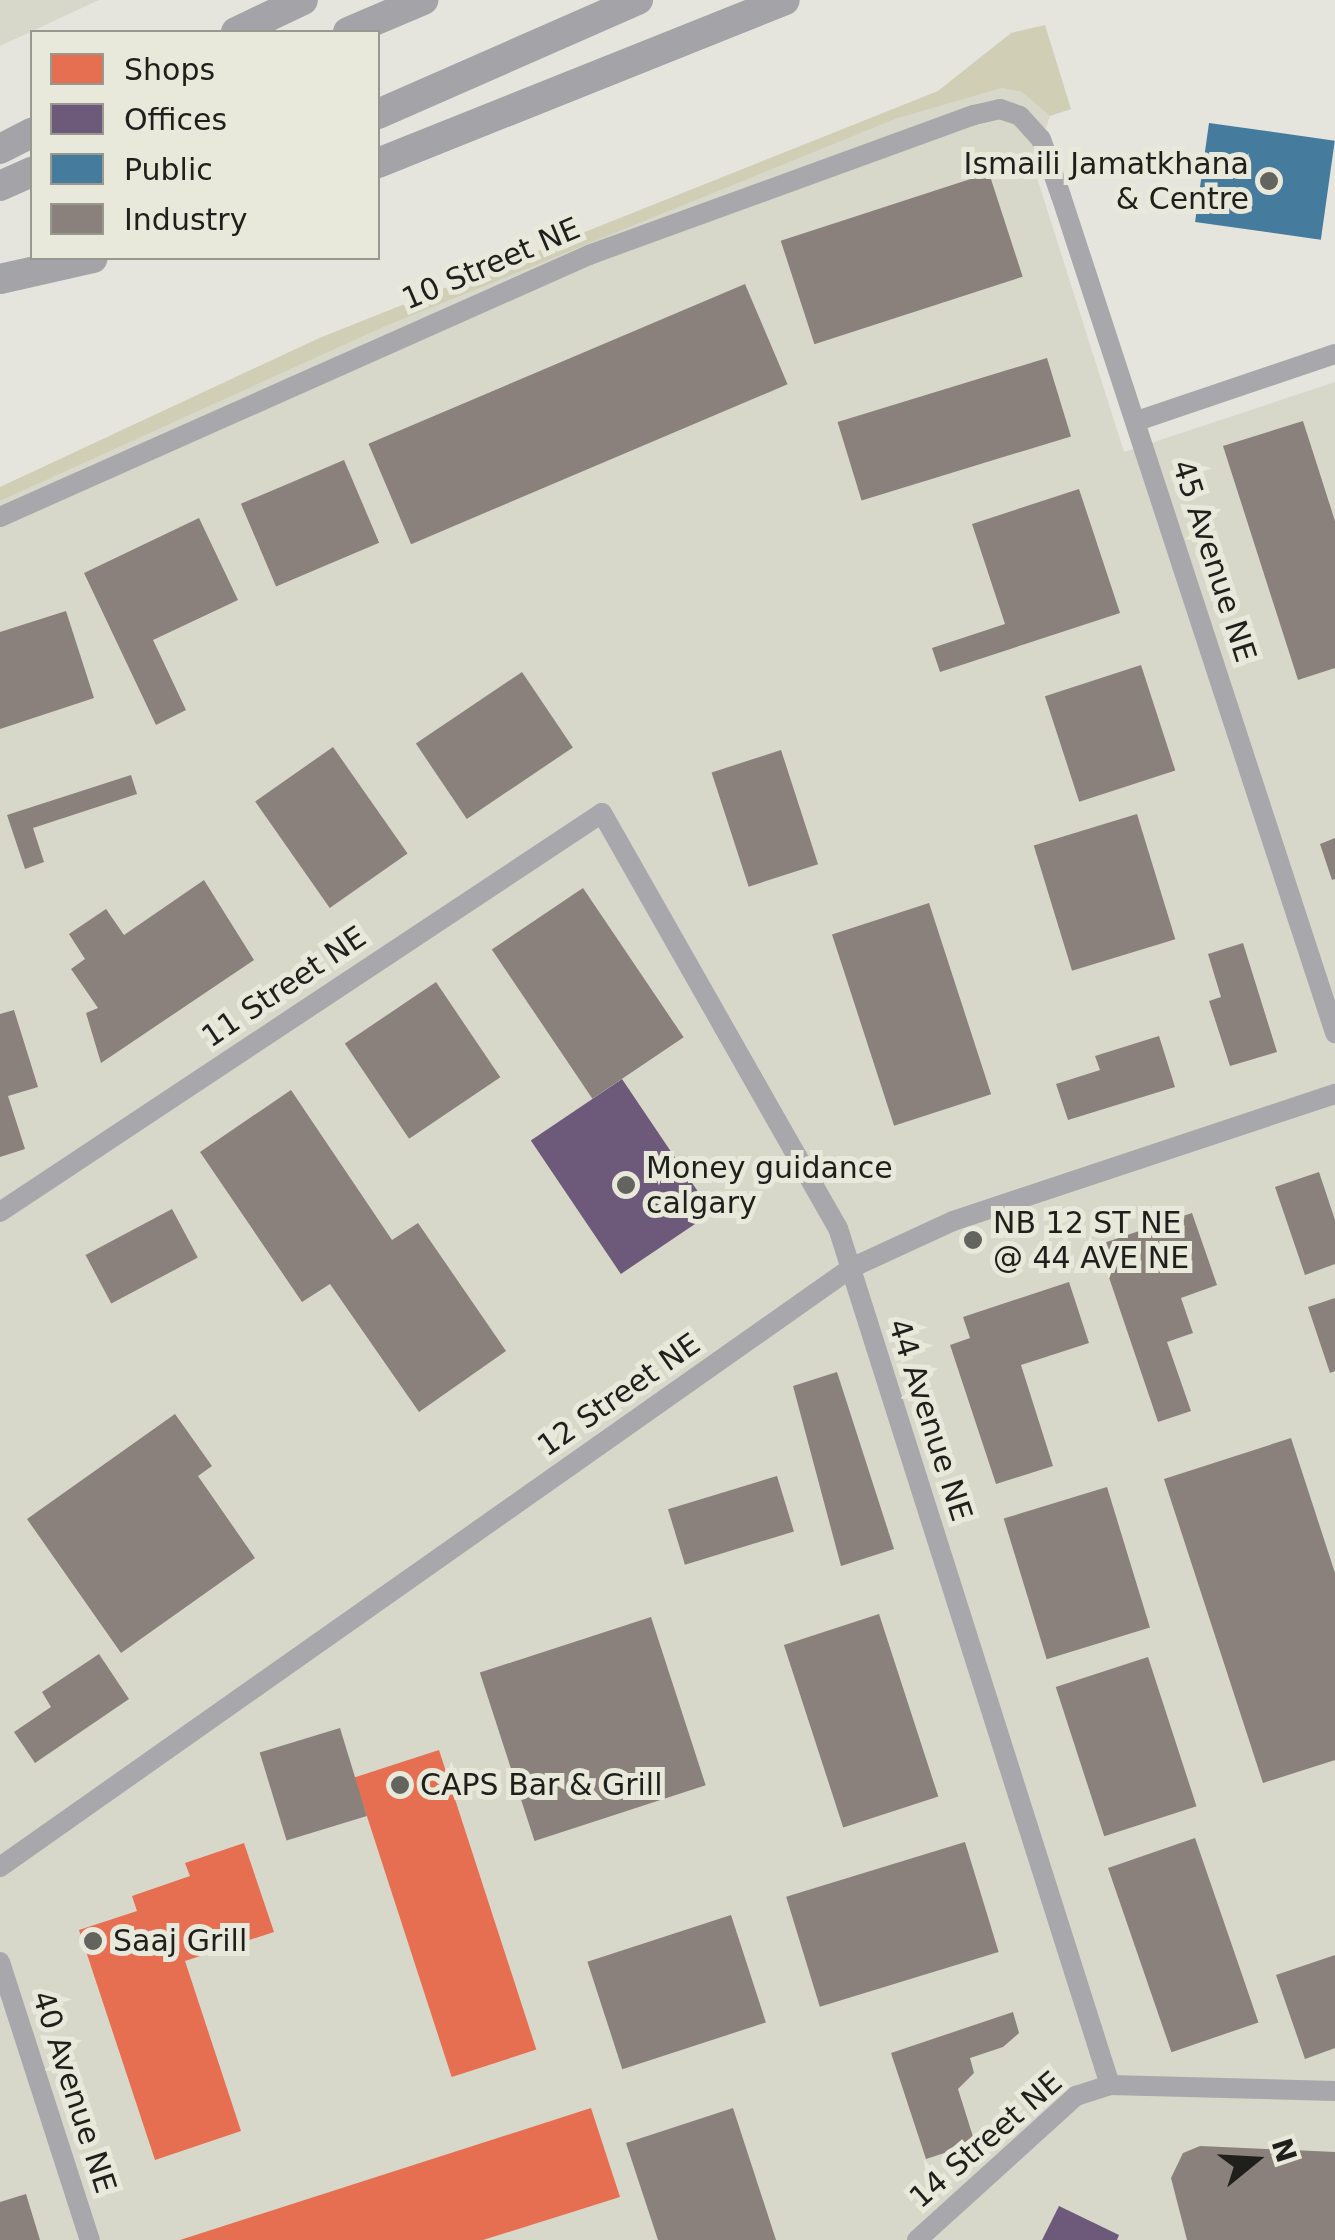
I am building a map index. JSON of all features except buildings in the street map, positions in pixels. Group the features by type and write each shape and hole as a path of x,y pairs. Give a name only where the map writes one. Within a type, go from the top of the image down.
{"highway":[{"path":"240,30 304,0"},
{"path":"353,30 422,0"},
{"path":"380,113 638,0"},
{"path":"380,162 785,0"},
{"path":"0,149 30,134"},
{"path":"0,186 30,173"},
{"path":"0,279 43,260"},
{"path":"0,279 85,260"}],"street":[{"name":"10 Street NE","path":"0,517 588,254 974,116 1000,109 1020,116"},
{"name":"45 Avenue NE","path":"1020,116 1041,139 1137,421 1335,1034"},
{"path":"1137,421 1335,354"},
{"name":"11 Street NE","path":"0,1212 602,812"},
{"name":"44 Avenue NE","path":"602,812 838,1228 1110,2084"},
{"name":"12 Street NE","path":"0,1867 851,1268 953,1221 1335,1094"},
{"name":"40 Avenue NE","path":"0,1962 90,2240"},
{"name":"14 Street NE","path":"917,2240 1076,2096 1110,2084 1335,2092"}],"shaded area":[{"path":"0,0 99,0 30,30 0,46"},
{"path":"1045,25 1071,109 1050,116 1022,92 1002,88 895,119 388,325 0,501 0,487 317,339 938,91 1011,33"},
{"path":"1002,88 1022,92 1050,116 1033,165 1124,452 1335,382 1335,2240 0,2240 0,501 388,325 731,181 895,119"}],"place":[{"name":"Ismaili Jamatkhana & Centre","path":"1269,181"},
{"name":"Money guidance calgary","path":"626,1185"},
{"name":"NB 12 ST NE @ 44 AVE NE","path":"973,1240"},
{"name":"CAPS Bar & Grill","path":"400,1785"},
{"name":"Saaj Grill","path":"93,1941"}]}
